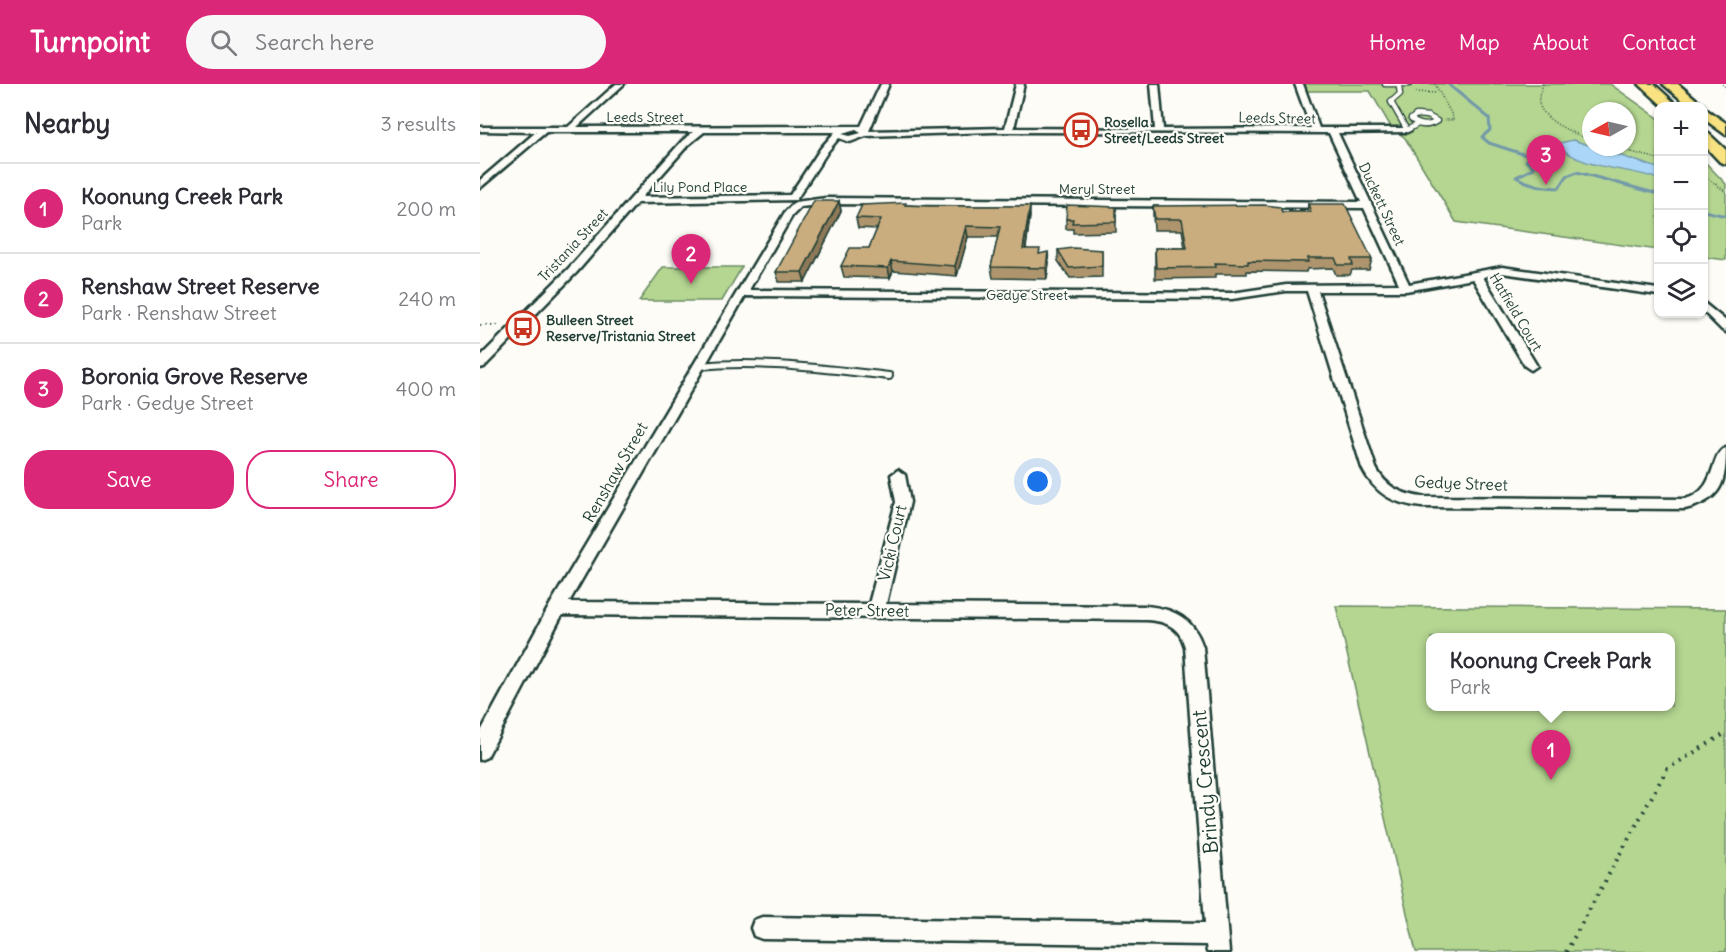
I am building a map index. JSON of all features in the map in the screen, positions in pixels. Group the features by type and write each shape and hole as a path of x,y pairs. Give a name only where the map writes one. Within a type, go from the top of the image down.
{"highway":[{"path":"1646,84 1666,102"},
{"path":"1670,84 1692,102"},
{"path":"1708,115 1726,131"},
{"path":"1708,141 1726,159"}],"street":[{"path":"569,130 620,84"},
{"path":"864,131 868,114 885,84"},
{"path":"1009,130 1020,84"},
{"path":"1155,84 1159,131"},
{"path":"1299,84 1316,132"},
{"path":"840,135 868,114"},
{"path":"853,127 864,131"},
{"name":"Leeds Street","path":"480,129 809,131 840,135"},
{"path":"480,185 543,130"},
{"name":"Tristania Street","path":"685,143 691,130"},
{"name":"Tristania Street","path":"480,364 573,270 685,143 701,130"},
{"name":"Leeds Street","path":"864,131 1333,132 1407,130"},
{"path":"840,135 864,131"},
{"name":"Duckett Street","path":"1333,132 1406,288"},
{"name":"Renshaw Street","path":"480,751 557,608 698,366 825,150 840,135"},
{"name":"Lily Pond Place","path":"635,200 795,203"},
{"name":"Meryl Street","path":"795,203 826,201 1367,205"},
{"name":"Gedye Street","path":"741,293 1223,296 1278,288 1406,288 1439,284 1495,271 1523,272 1654,291"},
{"name":"Hatfield Court","path":"1476,274 1531,366"},
{"name":"Gedye Street","path":"1311,287 1368,468 1378,484 1401,499 1422,502 1685,504 1701,501 1710,493 1726,453"},
{"path":"1708,310 1726,328"},
{"name":"Vicki Court","path":"876,610 903,502 898,475"},
{"name":"Peter Street","path":"557,608 1147,613 1176,620"},
{"name":"Brindy Crescent","path":"1176,620 1188,630 1194,647 1218,943"},
{"path":"762,928 1218,943"}],"lane":[{"path":"1385,84 1399,86 1409,84"},
{"path":"1399,86 1400,94 1391,104 1407,130 1418,124 1431,125 1437,123 1437,120 1423,115 1411,118 1418,124"},
{"path":"698,366 758,362 889,376"}],"path":[{"path":"1435,84 1454,120 1437,120"},
{"path":"1543,84 1539,103 1543,111 1568,129 1582,136"},
{"path":"1722,84 1726,87"},
{"path":"1636,153 1654,158"},
{"path":"1708,178 1726,192"},
{"path":"480,325 501,325"},
{"path":"1566,952 1667,769 1726,733"}],"green space":[{"path":"1304,84 1610,84 1635,102 1582,102 1582,156 1636,156 1636,102 1654,115 1654,249 1456,222 1405,138 1391,127 1370,91 1306,91"},
{"path":"1708,165 1726,184 1726,260 1708,258"},
{"path":"663,267 742,267 722,301 639,301"},
{"path":"1336,606 1726,609 1726,952 1416,952"}],"water":[{"path":"1573,140 1582,143 1582,156 1622,156 1654,167 1654,178 1593,164 1568,153 1556,144"}],"building":[{"path":"814,201 839,201 802,272 776,272"},
{"path":"906,203 905,205 929,206 1030,206 1023,249 1040,249 1039,254 1048,252 1046,268 991,267 1000,227 966,226 955,266 891,261 888,268 841,266 850,248 869,248 881,219 856,218 862,205"},
{"path":"1308,204 1345,204 1372,259 1351,259 1353,265 1338,265 1335,258 1307,258 1308,262 1248,261 1248,264 1215,263 1216,267 1156,268 1155,248 1187,248 1182,219 1155,219 1153,206 1264,205 1280,207 1282,212 1311,212"},
{"path":"1067,205 1116,207 1116,222 1072,223 1073,219 1066,219"},
{"path":"1073,248 1102,250 1102,266 1069,268 1058,250"}],"waterway":[{"path":"1448,84 1489,118 1490,130 1482,137 1489,143 1529,156 1526,161 1534,168 1516,177 1521,180 1537,186 1559,188 1567,176 1577,172 1654,193"},
{"path":"1708,212 1726,216"}],"place":[{"name":"Rosella Street/Leeds Street","path":"1081,130"},
{"name":"Boronia Grove Reserve","path":"1546,185"},
{"name":"Renshaw Street Reserve","path":"691,284"},
{"name":"Bulleen Street Reserve/Tristania Street","path":"523,328"},
{"name":"Koonung Creek Park","path":"1551,780"}]}
